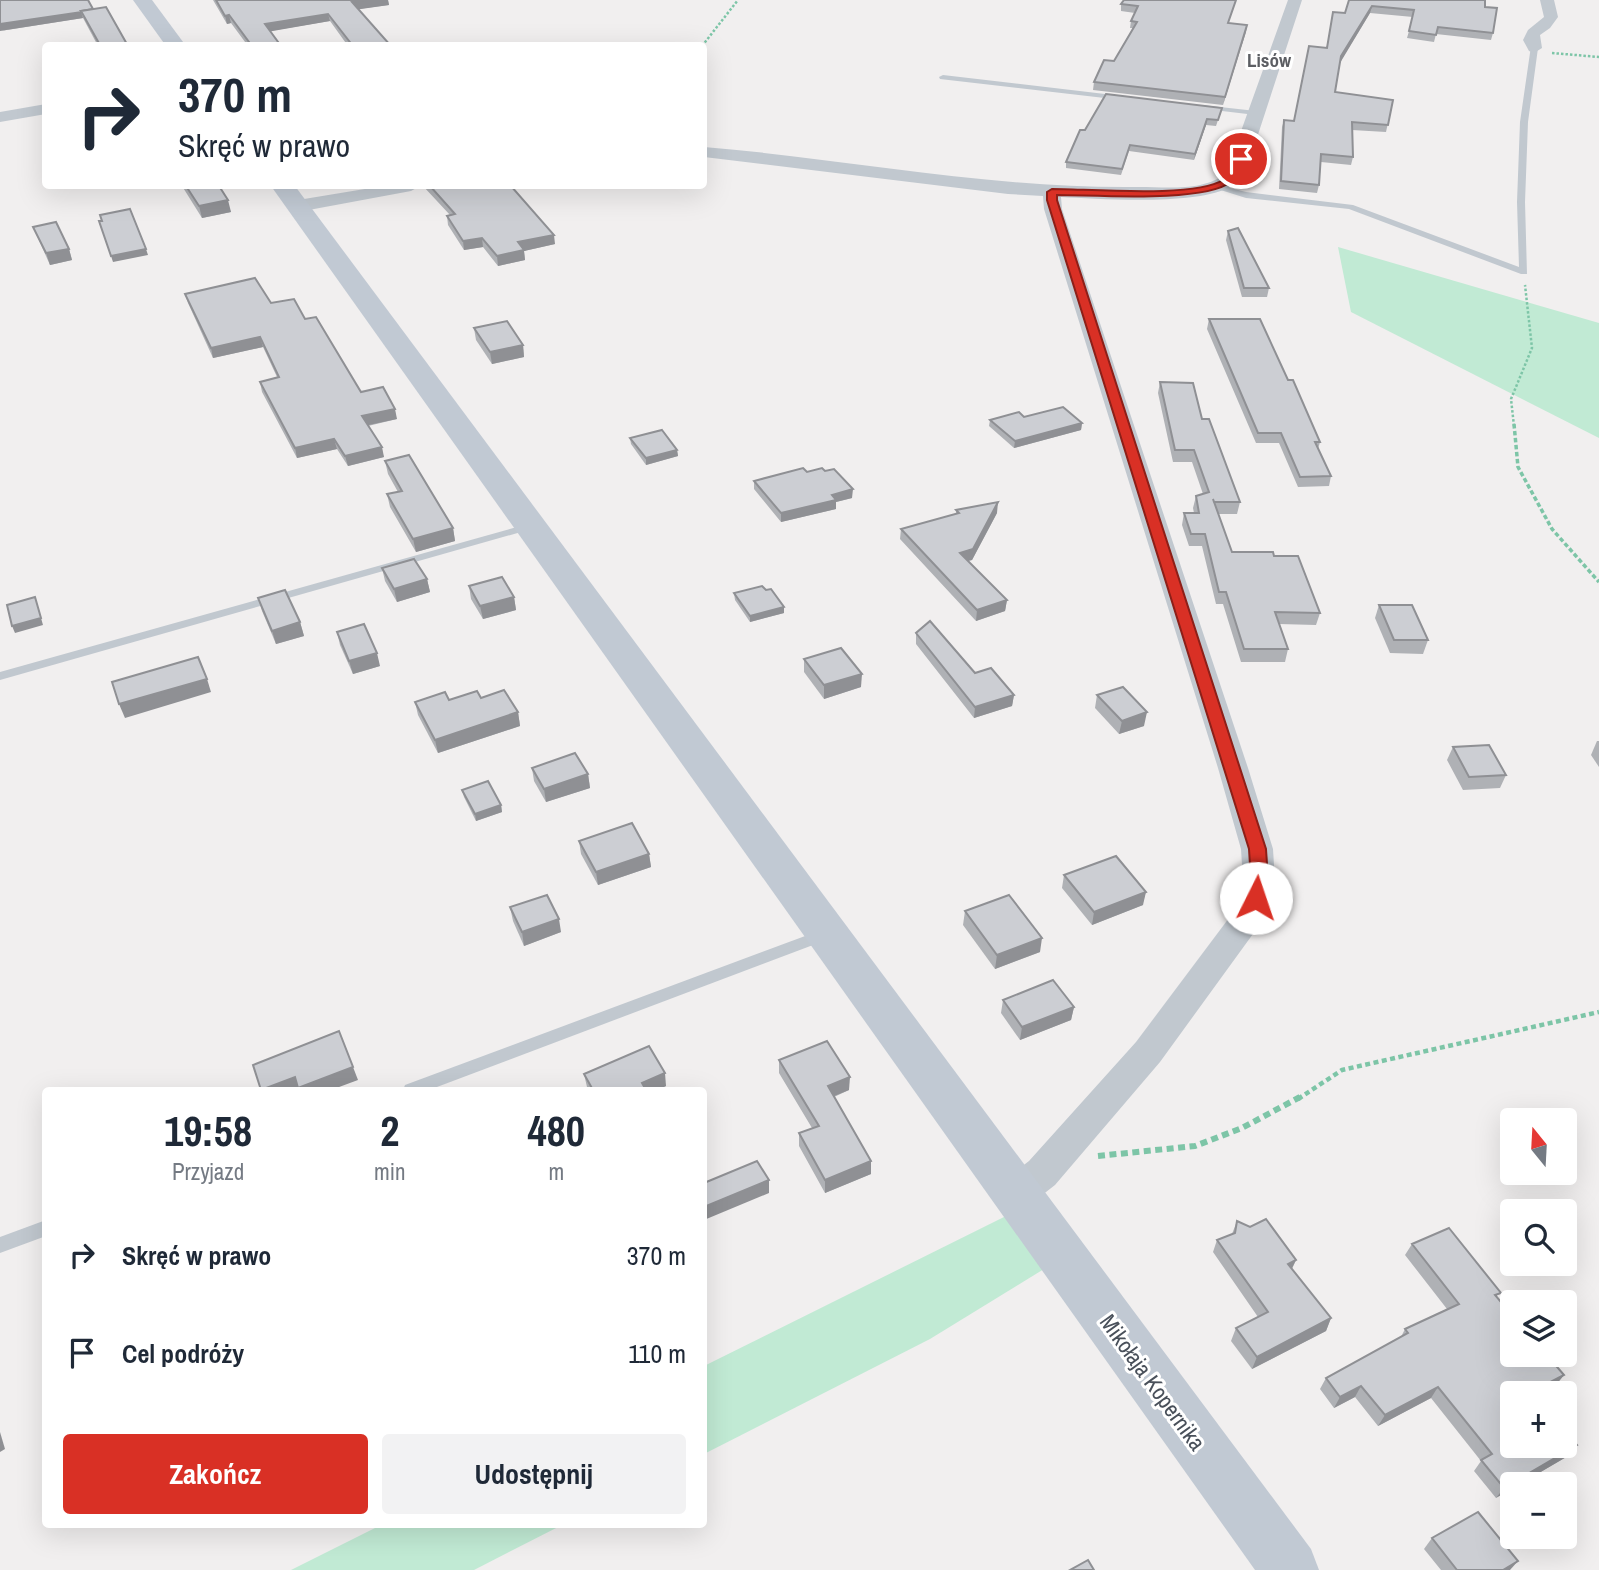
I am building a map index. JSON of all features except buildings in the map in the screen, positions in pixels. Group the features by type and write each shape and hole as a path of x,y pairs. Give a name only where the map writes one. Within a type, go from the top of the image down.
{"street":[{"path":"142,0 173,42"},
{"path":"707,152 1052,192 1180,192 1216,187 1234,175 1294,0"},
{"path":"1534,48 1531,40 1533,33 1551,17 1546,0"},
{"path":"0,117 42,110"},
{"path":"290,196 375,189"},
{"path":"1015,1194 1034,1181 1064,1149 1148,1052 1247,918 1259,881 1257,849 1237,780 1081,299 1053,209 1052,192"},
{"name":"Mikołaja Kopernika","path":"290,196 1290,1570"}],"lane":[{"path":"1216,187 1246,195 1350,207 1524,272 1521,202 1524,122 1534,48"},
{"path":"943,77 1134,99"},
{"path":"1202,107 1256,113"},
{"path":"0,676 531,526"},
{"path":"419,1087 826,934"},
{"path":"0,1245 42,1229"}],"path":[{"path":"705,42 738,0"},
{"path":"1534,48 1566,55 1599,57"},
{"path":"1524,272 1532,348 1511,398 1518,467 1552,529 1599,582"},
{"path":"1064,1149 1104,1157 1195,1146 1242,1128 1293,1102 1342,1070 1599,1012"}],"green space":[{"path":"1338,247 1599,323 1599,438 1351,312"},
{"path":"1006,1216 1044,1269 930,1339 707,1452 707,1365"},
{"path":"375,1528 556,1528 474,1570 291,1570"}],"district":[{"name":"Lisów","path":"1269,60"}],"route":[{"path":"1241,159 1234,175 1226,182 1207,189 1180,192 1052,192 1052,200 1257,849 1259,881 1256,898"}]}
